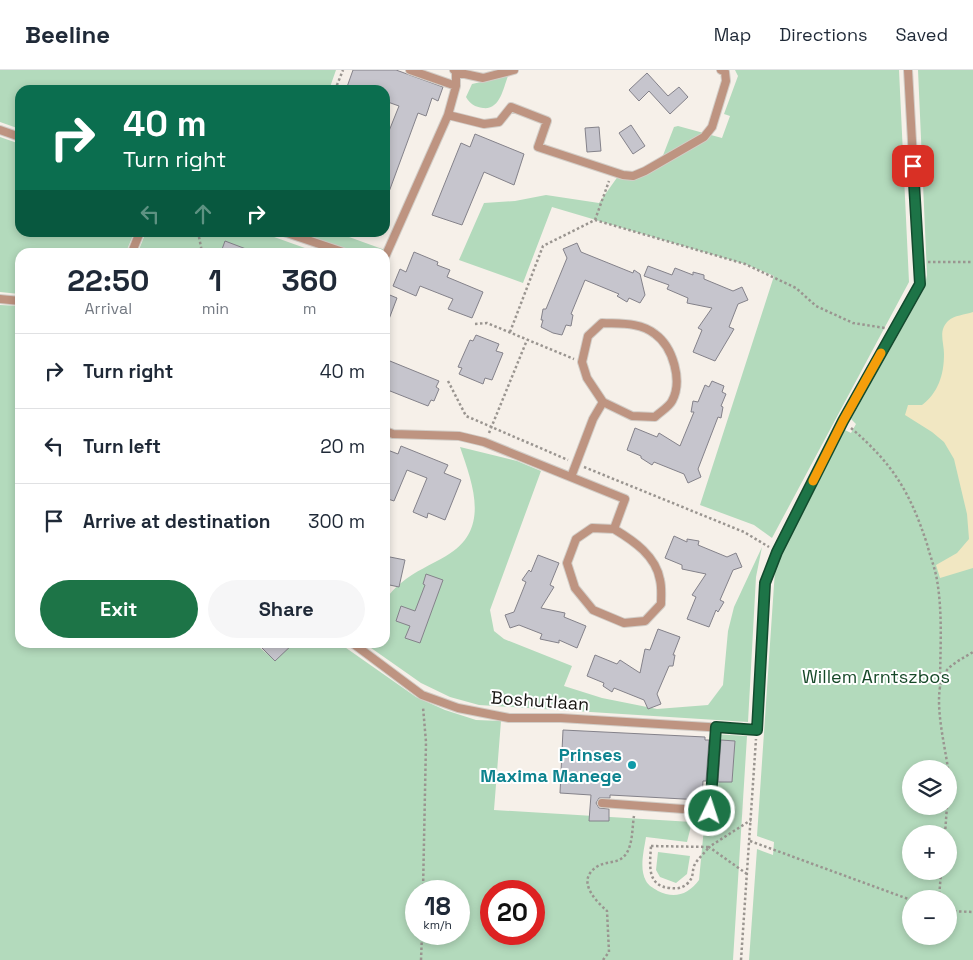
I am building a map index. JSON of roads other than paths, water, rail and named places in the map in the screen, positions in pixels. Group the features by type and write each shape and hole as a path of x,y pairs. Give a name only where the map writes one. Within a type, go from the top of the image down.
{"lane":[{"path":"410,70 456,86"},
{"path":"389,248 448,115 456,86 455,71 483,78 514,70"},
{"path":"448,115 469,122 484,124 499,122 511,108 547,121 538,147 612,172 633,176 704,137 712,127 726,81 725,72 722,70"},
{"name":"Boshutlaan","path":"359,648 422,695 458,708 509,718 561,718 757,730 765,583 777,552 843,421 920,284 908,70"},
{"path":"0,130 15,135"},
{"path":"299,237 331,248"},
{"path":"0,299 15,300"},
{"path":"602,323 633,324 656,334 672,356 678,380 672,401 655,417 632,416 603,402 587,378 582,362 588,336 602,323"},
{"path":"571,477 592,419 603,402"},
{"path":"390,433 459,436 484,442 625,499 614,529"},
{"path":"592,528 614,529 636,542 651,559 660,580 661,604 646,621 624,623 593,610 575,588 567,563 576,539 592,528"},
{"path":"602,802 710,811 716,727"}],"place":[{"name":"Prinses Maxima Manege","path":"632,765"}],"park label":[{"name":"Willem Arntszbos","path":"876,677"}]}
